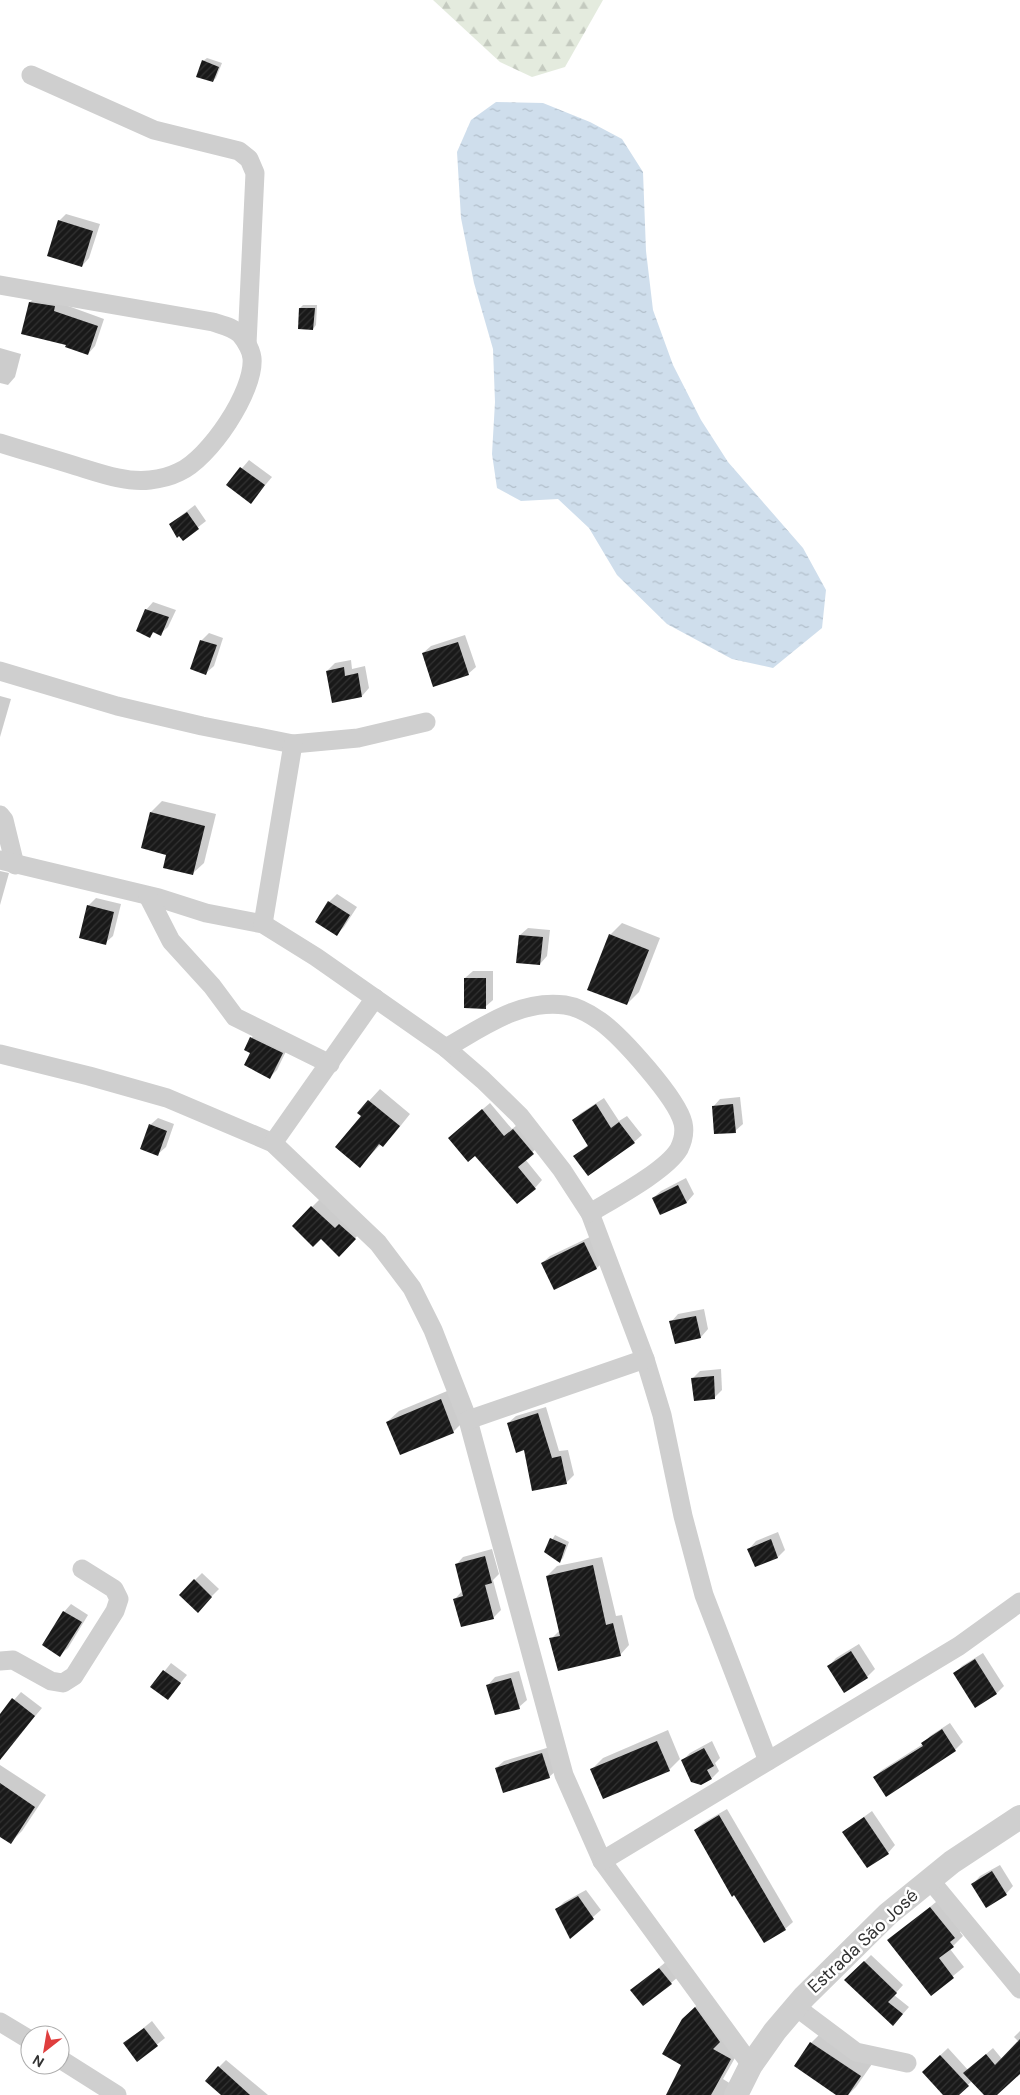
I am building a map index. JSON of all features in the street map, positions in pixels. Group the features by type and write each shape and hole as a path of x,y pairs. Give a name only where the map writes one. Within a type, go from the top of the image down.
{"street":[{"path":"32,75 154,130 239,151 249,159 255,172 247,344"},
{"path":"0,285 212,322 229,327 239,333 247,344 252,356 251,369 237,409 225,428 202,455 180,472 150,480 128,479 104,474 0,443"},
{"path":"0,671 117,706 202,726 293,744 358,738 426,722"},
{"path":"262,924 293,744"},
{"path":"0,815 4,820 7,863 262,924 316,957 446,1048 520,1116 562,1170 590,1214 646,1359 662,1415 683,1516 704,1595 768,1761"},
{"path":"148,896 170,941 212,986 235,1017 330,1064"},
{"path":"272,1143 330,1064 375,998"},
{"path":"446,1048 506,1014 527,1007 565,1006 583,1011 601,1022 624,1044 664,1089 670,1096 683,1122 685,1132 678,1150 667,1162 646,1178 590,1214"},
{"path":"0,1054 168,1098 272,1143 378,1243 412,1288 433,1330 468,1420 564,1774 602,1861 751,2065"},
{"path":"468,1420 646,1359"},
{"path":"0,1661 13,1660 51,1681 63,1682 74,1676 115,1611 118,1599 114,1589 82,1569"},
{"path":"602,1861 959,1646 1020,1602"},
{"name":"Estrada São José","path":"736,2095 751,2065 775,2031 796,2007 888,1914 952,1862 1020,1817"},
{"path":"930,1880 1020,1989"},
{"path":"796,2007 856,2052 907,2063"},
{"path":"0,2022 20,2034"},
{"path":"70,2067 103,2092"}],"green space":[{"path":"433,0 603,0 565,67 532,77 500,62"}],"water":[{"path":"496,102 543,103 590,122 622,139 643,172 646,251 653,310 673,365 701,420 728,462 803,548 826,590 822,628 773,668 732,659 667,624 617,575 589,528 558,499 521,501 497,488 492,454 495,402 493,349 474,283 461,218 457,152 471,120"}],"building":[{"path":"202,60 219,67 213,82 196,77"},
{"path":"58,220 93,231 82,267 47,256"},
{"path":"29,302 55,306 54,311 98,326 88,355 65,347 66,345 21,334"},
{"path":"299,308 315,308 313,330 298,329"},
{"path":"240,467 265,485 251,504 226,485"},
{"path":"187,512 199,529 183,541 179,536 177,538 169,524"},
{"path":"145,609 169,617 161,636 153,632 150,638 136,631"},
{"path":"200,640 217,645 206,675 190,669"},
{"path":"458,642 469,675 433,687 422,653"},
{"path":"344,667 345,676 358,673 362,697 332,703 326,671"},
{"path":"150,812 205,826 193,875 163,868 166,855 141,848"},
{"path":"328,901 350,915 337,936 315,922"},
{"path":"87,905 114,912 106,945 79,938"},
{"path":"609,934 649,950 627,1005 587,990"},
{"path":"519,935 543,937 540,965 516,963"},
{"path":"464,978 486,978 486,1009 464,1008"},
{"path":"250,1037 283,1053 270,1079 244,1065 250,1053 244,1050"},
{"path":"368,1100 400,1126 383,1147 379,1144 360,1168 335,1147 361,1116 357,1113"},
{"path":"596,1104 611,1128 619,1122 635,1143 588,1176 573,1156 588,1146 572,1120"},
{"path":"733,1104 736,1133 714,1134 712,1106"},
{"path":"482,1109 504,1136 513,1129 534,1154 518,1167 536,1189 517,1204 475,1156 468,1162 448,1138"},
{"path":"149,1124 167,1131 158,1156 140,1149"},
{"path":"678,1185 687,1203 660,1215 652,1198"},
{"path":"311,1206 335,1228 339,1224 356,1239 339,1257 321,1239 313,1247 292,1226"},
{"path":"584,1242 597,1269 554,1290 541,1263"},
{"path":"696,1316 701,1338 675,1344 669,1321"},
{"path":"714,1376 715,1399 694,1401 691,1378"},
{"path":"441,1399 454,1433 400,1455 386,1422"},
{"path":"538,1413 552,1458 561,1456 567,1484 532,1491 524,1450 516,1453 507,1423"},
{"path":"550,1538 566,1545 560,1563 544,1552"},
{"path":"771,1539 778,1558 755,1567 747,1549"},
{"path":"485,1556 492,1583 485,1585 494,1619 461,1627 453,1599 463,1596 455,1564"},
{"path":"593,1565 606,1625 613,1623 621,1656 558,1671 549,1638 560,1636 546,1576"},
{"path":"194,1579 212,1597 198,1613 179,1595"},
{"path":"63,1611 82,1622 60,1657 42,1645"},
{"path":"851,1651 868,1678 844,1693 827,1666"},
{"path":"975,1659 997,1694 975,1708 953,1673"},
{"path":"163,1670 181,1683 168,1700 150,1687"},
{"path":"511,1678 520,1709 495,1715 486,1685"},
{"path":"12,1698 35,1716 0,1760 0,1714"},
{"path":"942,1729 956,1751 886,1797 873,1777 923,1746 921,1743"},
{"path":"657,1741 670,1771 603,1799 590,1769"},
{"path":"704,1748 714,1766 707,1770 712,1779 701,1785 691,1782 681,1760"},
{"path":"542,1753 550,1778 503,1793 495,1768"},
{"path":"0,1783 35,1807 11,1844 0,1837"},
{"path":"719,1815 786,1930 764,1943 734,1895 732,1897 694,1830"},
{"path":"864,1817 889,1854 867,1868 842,1832"},
{"path":"992,1871 1007,1895 986,1908 971,1884"},
{"path":"578,1896 594,1919 570,1939 555,1909"},
{"path":"930,1907 955,1938 950,1942 954,1947 939,1958 954,1978 931,1996 887,1940"},
{"path":"864,1961 897,1993 888,2002 903,2014 893,2026 844,1980"},
{"path":"659,1968 672,1984 643,2006 630,1990"},
{"path":"695,2007 720,2042 713,2049 731,2059 711,2095 666,2095 681,2065 662,2054 682,2019"},
{"path":"144,2028 158,2046 137,2062 123,2043"},
{"path":"1020,2039 1020,2074 997,2095 984,2095 963,2073 986,2054 995,2065"},
{"path":"810,2042 861,2076 848,2095 836,2095 794,2066"},
{"path":"940,2055 969,2086 959,2095 943,2095 922,2072"},
{"path":"218,2066 250,2095 221,2095 205,2081"}]}
